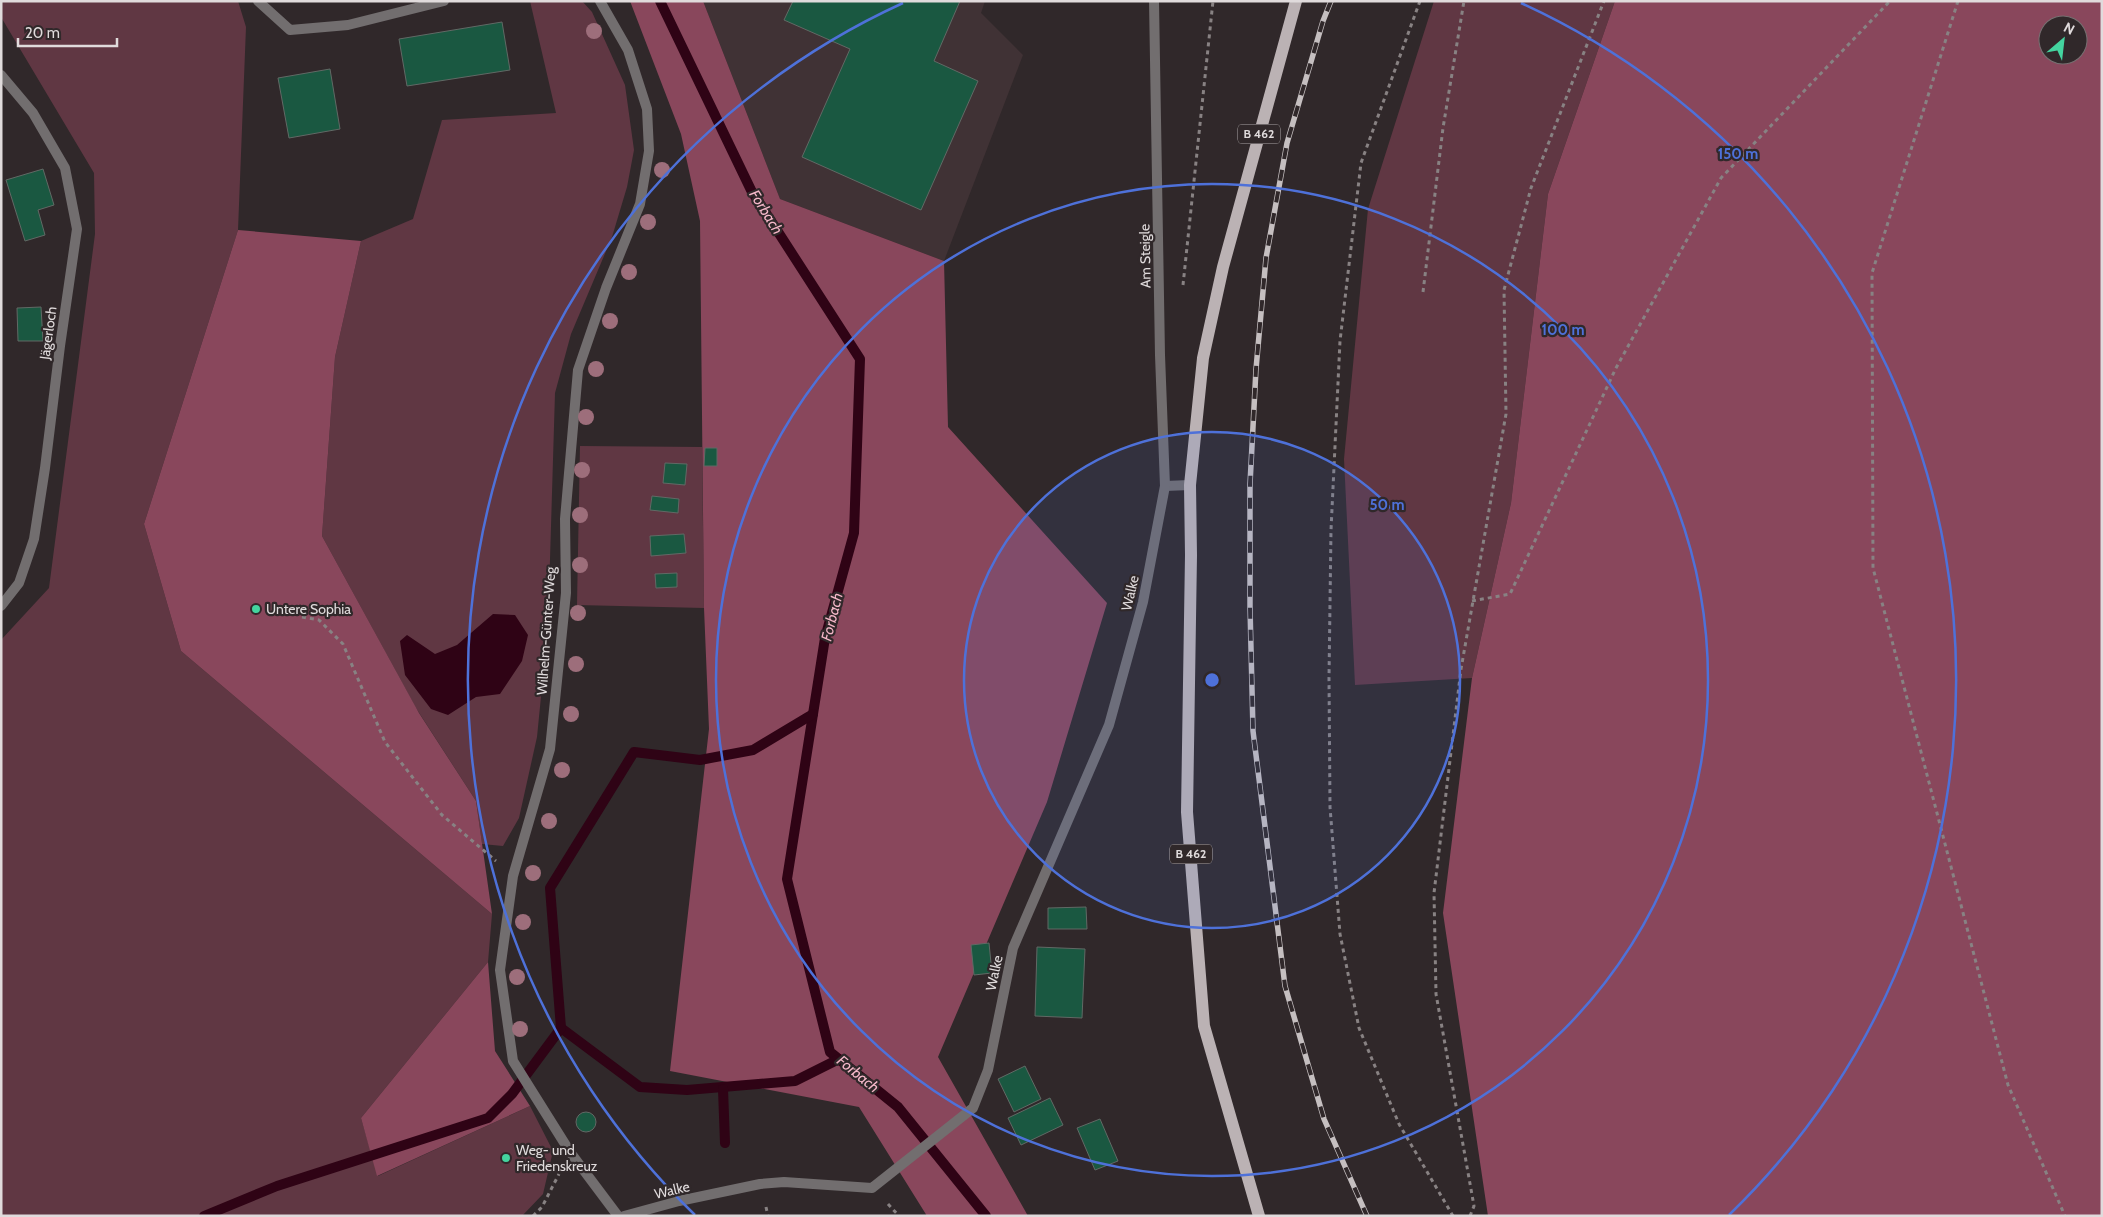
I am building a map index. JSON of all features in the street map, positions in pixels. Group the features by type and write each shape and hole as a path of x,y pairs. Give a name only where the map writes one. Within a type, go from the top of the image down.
{"main road":[{"name":"B 462","path":"1259,1216 1204,1026 1187,812 1191,555 1190,484 1203,358 1223,266 1296,1"}],"street":[{"path":"258,1 290,30 348,25 444,1"},
{"name":"Wilhelm-Günter-Weg","path":"600,1 628,50 647,109 648,151 640,204 606,288 578,370 565,519 566,593 550,749 513,876 500,970 513,1061 570,1152 618,1216"},
{"name":"Am Steigle","path":"1154,1 1160,355 1165,486"},
{"name":"Jägerloch","path":"1,75 33,114 65,168 77,229 34,539 19,583 1,606"},
{"path":"1165,486 1190,484"},
{"name":"Walke","path":"624,1216 679,1201 760,1184 784,1182 872,1188 973,1108 988,1070 1013,948 1109,725 1143,602 1165,486"}],"path":[{"path":"1181,291 1184,281 1213,1"},
{"path":"1420,1 1361,163 1340,341 1331,530 1330,806 1340,934 1359,1028 1399,1124 1453,1216"},
{"path":"1423,292 1443,128 1464,1"},
{"path":"1470,1216 1474,1206 1436,994 1434,893 1460,679 1472,601 1506,414 1504,290 1531,188 1604,1"},
{"path":"1472,601 1510,594 1616,368 1721,178 1890,1"},
{"path":"1958,1 1872,273 1873,568 2008,1085 2065,1216"},
{"path":"302,617 319,620 343,644 385,742 442,815 513,876"},
{"path":"533,1216 542,1207 570,1152"}],"shaded area":[{"path":"1,1 238,1 246,27 238,230 144,524 181,651 492,914 488,962 361,1118 378,1176 530,1106 553,1151 543,1194 522,1216 1,1216 1,640 49,588 95,234 94,173 1,17"},
{"path":"530,1 582,1 592,12 625,85 634,150 627,187 612,237 571,334 555,393 548,626 537,737 519,818 503,846 482,844 476,801 416,708 322,536 335,357 361,241 413,219 442,120 556,113"},
{"path":"630,1 703,1 780,199 944,261 948,427 1107,603 1047,802 938,1057 1028,1216 927,1216 859,1107 670,1071 709,729 704,608 700,221 681,134"},
{"path":"703,1 985,1 981,13 1023,55 944,261 780,199"},
{"path":"1434,1 1615,1 1548,194 1511,503 1472,678 1355,685 1344,459 1368,209"},
{"path":"1615,1 2102,1 2102,1216 1488,1216 1443,913 1472,678 1511,503 1548,194"},
{"path":"238,230 361,241 335,357 322,536 419,713 476,801 492,914 181,651 144,524"},
{"path":"580,446 702,447 704,608 577,605"},
{"path":"493,614 515,615 528,635 522,661 500,694 476,697 448,715 431,709 405,675 400,641 407,635 435,654 457,645"},
{"path":"488,962 495,1051 530,1106 377,1176 361,1118"}],"building":[{"path":"793,1 960,1 934,61 978,81 921,210 802,157 850,49 784,20"},
{"path":"502,22 510,70 407,86 399,39"},
{"path":"330,69 340,129 289,138 278,78"},
{"path":"43,169 54,205 38,210 45,235 25,241 6,180"},
{"path":"41,307 43,341 18,341 17,308"},
{"path":"705,448 717,448 717,466 704,466"},
{"path":"665,463 687,464 685,485 663,483"},
{"path":"652,496 679,499 678,513 650,510"},
{"path":"684,534 686,553 651,556 650,536"},
{"path":"677,573 677,587 656,588 655,574"},
{"path":"1086,907 1087,929 1048,929 1048,908"},
{"path":"989,943 992,973 974,975 971,945"},
{"path":"1037,947 1085,949 1082,1018 1035,1016"},
{"path":"1025,1066 1041,1099 1014,1112 998,1079"},
{"path":"1050,1098 1063,1125 1021,1145 1008,1118"},
{"path":"582,1112 590,1112 596,1118 596,1126 590,1132 582,1132 576,1126 576,1118"},
{"path":"1100,1119 1118,1161 1095,1170 1077,1128"}],"waterway":[{"name":"Forbach","path":"660,1 751,190 860,359 854,533 825,638 787,879 830,1052 898,1107 986,1216"},
{"path":"204,1216 277,1186 488,1118 512,1094 561,1028 550,888 634,752 700,760 753,750 813,714"},
{"path":"561,1028 640,1087 687,1090 795,1081 839,1059"},
{"path":"723,1089 725,1143"}],"railway":[{"path":"1331,1 1323,21 1287,143 1266,258 1256,369 1250,484 1253,731 1285,986 1324,1119 1367,1216"}],"place":[{"name":"Untere Sophia","path":"256,609"},
{"name":"Weg- und Friedenskreuz","path":"506,1158"}]}
